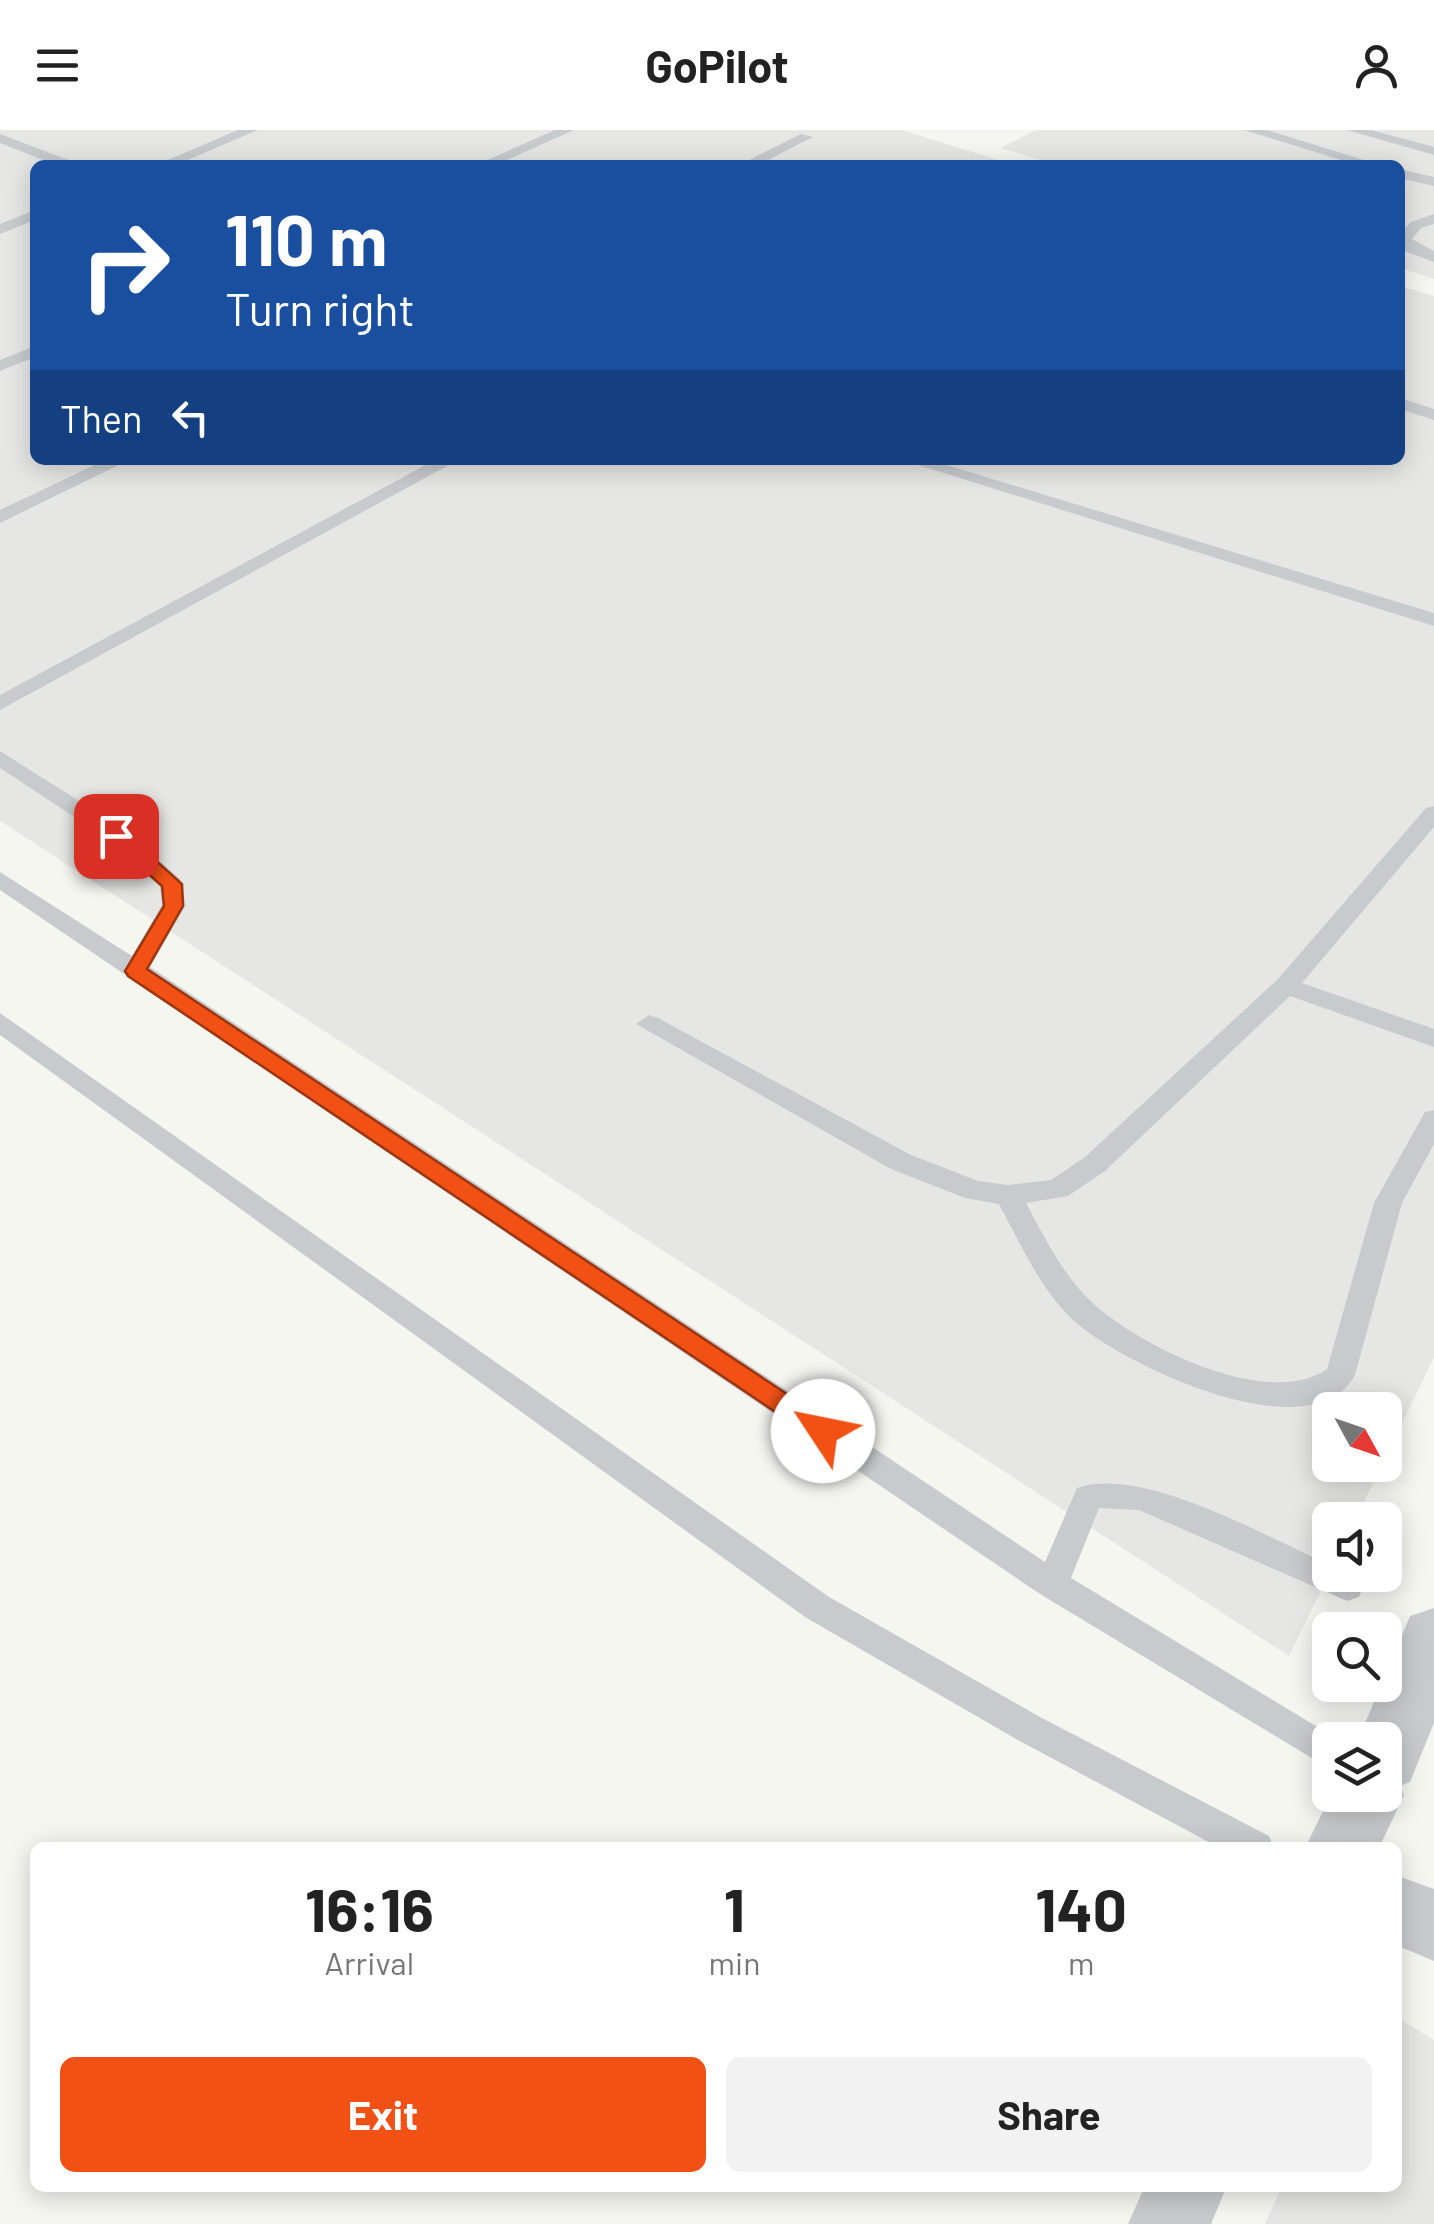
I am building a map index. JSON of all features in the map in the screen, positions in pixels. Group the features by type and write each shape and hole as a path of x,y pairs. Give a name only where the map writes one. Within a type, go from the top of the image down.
{"street":[{"path":"1400,1722 1434,1638"},
{"path":"1343,1842 1360,1812"},
{"path":"1402,1913 1434,1926"},
{"path":"1170,2224 1184,2192"}],"lane":[{"path":"176,160 251,130"},
{"path":"495,160 567,130"},
{"path":"1251,130 1356,160"},
{"path":"1354,130 1434,152"},
{"path":"757,160 806,137"},
{"path":"0,138 56,160"},
{"path":"1405,173 1434,182"},
{"path":"0,229 30,217"},
{"path":"1405,239 1432,217"},
{"path":"1405,242 1434,258"},
{"path":"0,366 30,354"},
{"path":"1405,405 1434,415"},
{"path":"0,517 109,465"},
{"path":"0,704 439,465"},
{"path":"926,465 1434,620"},
{"path":"0,758 116,836 172,884 174,906 135,971"},
{"path":"648,1024 902,1162 976,1191 1008,1195 1058,1189 1095,1164 1286,986 1434,812"},
{"path":"0,879 1052,1584 1312,1742"},
{"path":"1286,986 1434,1038"},
{"path":"0,1022 817,1607 1028,1728 1245,1842"},
{"path":"1008,1195 1047,1268 1085,1314 1178,1366 1262,1396 1319,1393 1340,1375 1388,1203 1434,1119"},
{"path":"1052,1584 1088,1497 1112,1493 1142,1498 1312,1573"}],"shaded area":[{"path":"0,130 902,130 998,160 30,160 30,465 1405,465 1405,287 1434,296 1434,1357 1402,1424 1402,1392 1312,1392 1312,1482 1374,1482 1364,1502 1312,1502 1312,1592 1320,1592 1289,1656 0,821"},
{"path":"1036,130 1434,130 1434,279 1405,270 1405,160 1041,160 1000,148"},
{"path":"1402,2020 1434,2040 1434,2224 1265,2224 1279,2192 1402,2192"}],"route":[{"path":"116,836 172,884 174,906 135,971 823,1431"}]}
